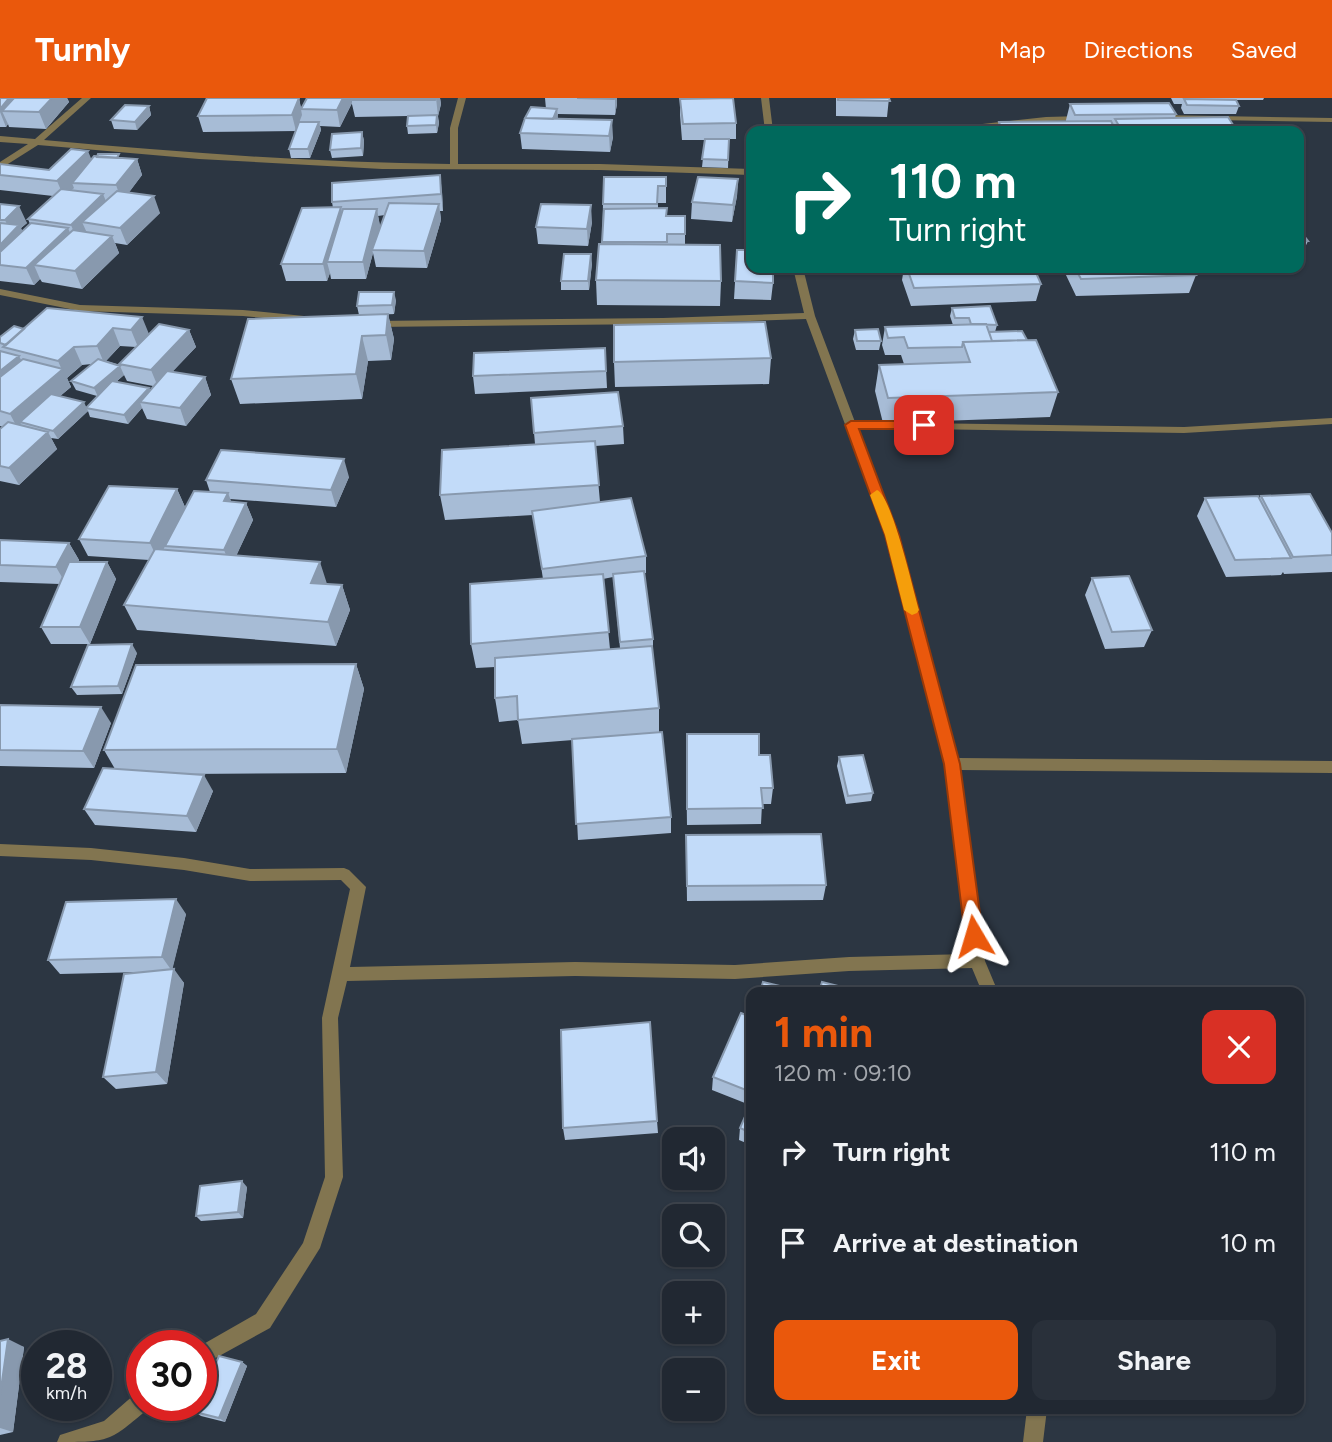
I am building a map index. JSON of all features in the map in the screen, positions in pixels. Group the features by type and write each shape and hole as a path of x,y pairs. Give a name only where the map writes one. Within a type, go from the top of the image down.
{"street":[{"path":"0,166 37,142 88,98"},
{"path":"454,167 454,128 461,98"},
{"path":"765,98 768,126"},
{"path":"1149,117 1332,120"},
{"path":"983,126 1046,119 1094,118"},
{"path":"0,139 199,156 382,166 600,167 746,172"},
{"path":"799,273 810,316 892,535 952,764 977,961 988,987"},
{"path":"0,292 80,308 243,313 311,320"},
{"path":"365,324 663,321 810,316"},
{"path":"851,425 1184,429 1332,421"},
{"path":"952,764 1332,767"},
{"path":"0,850 91,854 184,864 250,875 344,874 358,887 330,1018 334,1177 311,1248 263,1321 217,1347"},
{"path":"341,974 575,969 735,972 849,964 977,961"},
{"path":"1033,1442 1036,1414"},
{"path":"66,1442 110,1429 126,1415"}],"building":[{"path":"0,98 9,98 0,109"},
{"path":"14,98 52,98 39,112 2,111"},
{"path":"207,98 299,98 292,115 198,116"},
{"path":"307,98 343,98 337,110 301,109"},
{"path":"352,98 436,98 351,100"},
{"path":"733,98 736,123 683,124 680,99"},
{"path":"889,98 890,101 838,100"},
{"path":"1184,99 1236,100 1239,106 1187,105"},
{"path":"1169,103 1176,114 1075,115 1070,104"},
{"path":"125,105 149,106 135,122 111,120"},
{"path":"531,107 557,109 553,119 525,118"},
{"path":"437,115 436,125 407,126 408,116"},
{"path":"1228,117 1234,126 1119,126 1115,119"},
{"path":"525,118 612,120 609,136 520,133"},
{"path":"1111,121 1114,126 1000,126 999,122"},
{"path":"299,122 319,122 308,149 289,149"},
{"path":"362,132 361,148 330,150 332,134"},
{"path":"705,139 729,139 728,160 702,159"},
{"path":"71,149 88,151 57,181 0,175 0,164 49,170"},
{"path":"98,154 119,154 117,158 97,157"},
{"path":"94,156 137,159 116,185 72,183"},
{"path":"440,175 441,194 332,202 332,183"},
{"path":"604,177 666,177 666,186 658,186 657,204 603,204"},
{"path":"698,177 738,179 733,205 692,202"},
{"path":"61,189 103,194 71,225 28,219"},
{"path":"117,191 154,196 120,228 82,222"},
{"path":"389,203 439,204 424,251 372,250"},
{"path":"0,204 19,206 5,220 0,220"},
{"path":"541,204 591,205 587,229 536,227"},
{"path":"341,207 323,264 281,264 302,208"},
{"path":"667,208 666,216 685,216 685,234 667,234 667,242 602,242 604,209"},
{"path":"343,209 377,209 363,262 327,262"},
{"path":"0,223 19,225 0,245"},
{"path":"31,223 68,228 26,268 0,265 0,252"},
{"path":"73,230 112,236 75,271 34,265"},
{"path":"599,244 720,245 721,281 596,280"},
{"path":"737,250 746,250 746,273 773,273 773,283 735,281"},
{"path":"564,254 591,254 588,281 561,281"},
{"path":"909,273 1036,273 1041,284 914,288"},
{"path":"1078,273 1196,275 1081,279"},
{"path":"359,292 394,292 392,305 357,306"},
{"path":"990,306 997,325 971,324 969,318 955,318 952,308"},
{"path":"47,308 142,317 131,330 113,328 97,346 74,347 58,361 3,347"},
{"path":"388,314 386,335 362,336 356,374 231,379 248,319"},
{"path":"765,322 771,358 614,362 614,325"},
{"path":"159,324 189,330 151,370 119,364"},
{"path":"986,324 992,341 963,342 962,347 908,348 904,337 888,338 885,327"},
{"path":"14,326 24,329 6,345 0,343 0,337"},
{"path":"878,329 881,341 857,341 855,330"},
{"path":"1022,331 1027,340 992,341 989,332"},
{"path":"1036,340 1058,392 888,398 879,365 970,362 963,342"},
{"path":"605,348 606,371 473,376 474,353"},
{"path":"0,351 19,356 0,371"},
{"path":"23,359 63,369 10,414 0,411 0,377"},
{"path":"98,359 120,366 94,388 71,381"},
{"path":"167,371 205,377 180,408 140,402"},
{"path":"112,381 149,388 124,415 86,408"},
{"path":"618,392 623,426 534,433 531,398"},
{"path":"51,394 84,402 53,431 20,422"},
{"path":"8,422 48,432 9,468 0,466 0,429"},
{"path":"595,441 599,485 440,495 442,450"},
{"path":"221,450 344,459 331,490 206,480"},
{"path":"109,486 177,489 150,543 79,539"},
{"path":"194,491 228,493 224,501 246,503 224,550 165,546"},
{"path":"1310,494 1332,533 1332,555 1293,557 1261,496"},
{"path":"1258,496 1291,558 1235,560 1205,498"},
{"path":"631,498 646,556 542,569 532,511"},
{"path":"0,540 69,543 56,567 0,565"},
{"path":"155,549 320,562 311,583 342,585 328,622 124,605"},
{"path":"69,562 107,562 80,627 41,627"},
{"path":"644,571 653,639 620,642 613,574"},
{"path":"603,574 609,632 471,644 470,584"},
{"path":"1129,576 1152,630 1112,632 1092,578"},
{"path":"132,644 118,686 71,687 88,645"},
{"path":"652,646 659,708 518,720 517,696 495,698 495,658"},
{"path":"356,664 337,749 104,750 136,665"},
{"path":"0,705 101,707 83,751 0,750"},
{"path":"662,732 671,817 576,824 572,739"},
{"path":"687,734 759,734 759,755 770,755 773,788 761,788 763,808 687,809"},
{"path":"863,755 873,793 848,796 839,757"},
{"path":"103,768 204,775 187,816 84,809"},
{"path":"821,834 826,885 687,886 686,835"},
{"path":"176,899 162,957 48,960 66,902"},
{"path":"174,969 156,1072 103,1077 124,974"},
{"path":"763,982 784,987 762,987"},
{"path":"822,982 842,987 820,987"},
{"path":"741,1013 746,1015 746,1090 713,1077"},
{"path":"650,1022 657,1121 563,1128 561,1030"},
{"path":"746,1114 746,1131 740,1128"},
{"path":"242,1181 238,1212 196,1216 200,1186"},
{"path":"8,1339 0,1396 0,1341"},
{"path":"219,1356 242,1362 219,1418 217,1418"}],"slow traffic":[{"path":"877,495 892,535 912,610"}],"route":[{"path":"924,425 851,425 892,535 952,764 974,936"}]}
